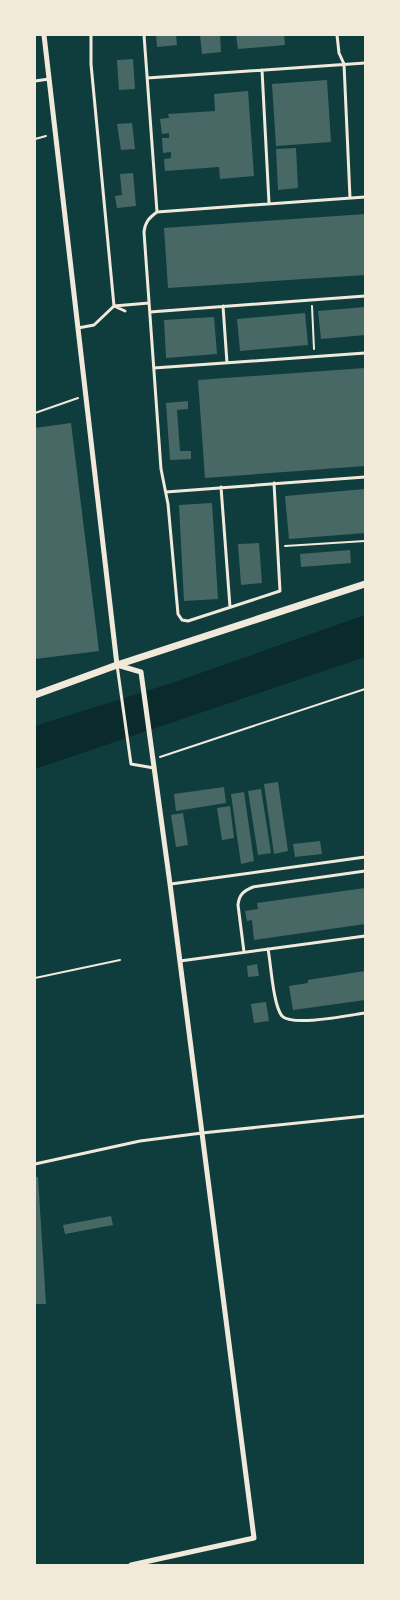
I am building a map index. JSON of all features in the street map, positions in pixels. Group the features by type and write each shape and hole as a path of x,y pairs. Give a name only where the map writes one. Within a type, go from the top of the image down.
{"street":[{"path":"44,35 117,665"},
{"path":"35,695 117,665 365,584"},
{"path":"117,665 141,672 254,1538 131,1565"}],"lane":[{"path":"91,35 91,64 114,306"},
{"path":"144,35 157,212"},
{"path":"337,35 339,54 344,64 350,198"},
{"path":"147,78 365,62"},
{"path":"262,70 269,203"},
{"path":"35,81 49,79"},
{"path":"274,483 280,591 188,621 182,620 178,614 168,504 161,469 144,225 148,218 157,212 365,197"},
{"path":"150,312 365,296"},
{"path":"78,328 94,326 114,306 149,303"},
{"path":"114,306 124,311"},
{"path":"223,306 227,363"},
{"path":"154,368 365,353"},
{"path":"166,492 365,477"},
{"path":"221,487 230,607"},
{"path":"117,665 130,764 154,768"},
{"path":"170,884 365,856"},
{"path":"244,952 238,905 242,893 253,887 365,871"},
{"path":"180,961 365,936"},
{"path":"268,949 276,1000 281,1015 286,1019 303,1021 365,1013"},
{"path":"35,1164 140,1141 365,1116"}],"path":[{"path":"35,139 56,133"},
{"path":"311,300 315,356"},
{"path":"35,413 86,396"},
{"path":"278,546 365,540"},
{"path":"153,759 365,689"},
{"path":"35,978 120,960"}],"water":[{"path":"365,615 365,657 35,769 35,726 172,683"}],"building":[{"path":"156,35 176,35 177,45 157,47"},
{"path":"200,35 220,35 221,52 202,54"},
{"path":"236,35 284,35 285,45 238,49"},
{"path":"133,59 135,89 119,90 117,60"},
{"path":"327,80 331,142 276,146 272,84"},
{"path":"248,91 254,176 220,179 219,167 165,171 164,159 171,158 171,152 163,153 162,138 169,138 169,133 162,134 160,119 169,118 168,114 215,111 214,94"},
{"path":"132,123 135,149 121,150 117,124"},
{"path":"296,148 298,188 278,190 276,149"},
{"path":"133,173 136,206 117,208 115,196 122,195 120,174"},
{"path":"365,214 365,275 168,288 164,228"},
{"path":"365,307 365,335 321,339 318,311"},
{"path":"305,313 308,345 240,351 237,319"},
{"path":"214,317 217,354 166,358 164,320"},
{"path":"365,368 365,466 205,478 198,380"},
{"path":"188,401 188,409 177,410 180,451 191,451 191,459 170,460 166,403"},
{"path":"71,423 99,651 35,659 35,428"},
{"path":"365,489 365,533 289,539 285,496"},
{"path":"212,503 218,599 184,601 179,505"},
{"path":"259,543 262,583 241,585 238,544"},
{"path":"350,550 351,563 301,567 300,554"},
{"path":"278,782 288,851 274,854 264,784"},
{"path":"224,787 226,803 176,811 174,794"},
{"path":"261,789 271,853 258,855 248,791"},
{"path":"244,792 254,861 241,864 231,794"},
{"path":"230,806 234,838 222,840 217,808"},
{"path":"183,813 188,845 176,847 171,815"},
{"path":"320,841 322,854 295,857 293,844"},
{"path":"365,888 365,924 254,940 252,920 247,921 245,911 258,909 257,903"},
{"path":"257,964 259,976 248,977 247,966"},
{"path":"365,971 365,1000 293,1010 289,986 308,983 308,980"},
{"path":"266,1002 269,1021 254,1023 251,1004"},
{"path":"35,1177 38,1177 46,1304 35,1304"},
{"path":"111,1216 113,1225 65,1234 63,1225"}]}
